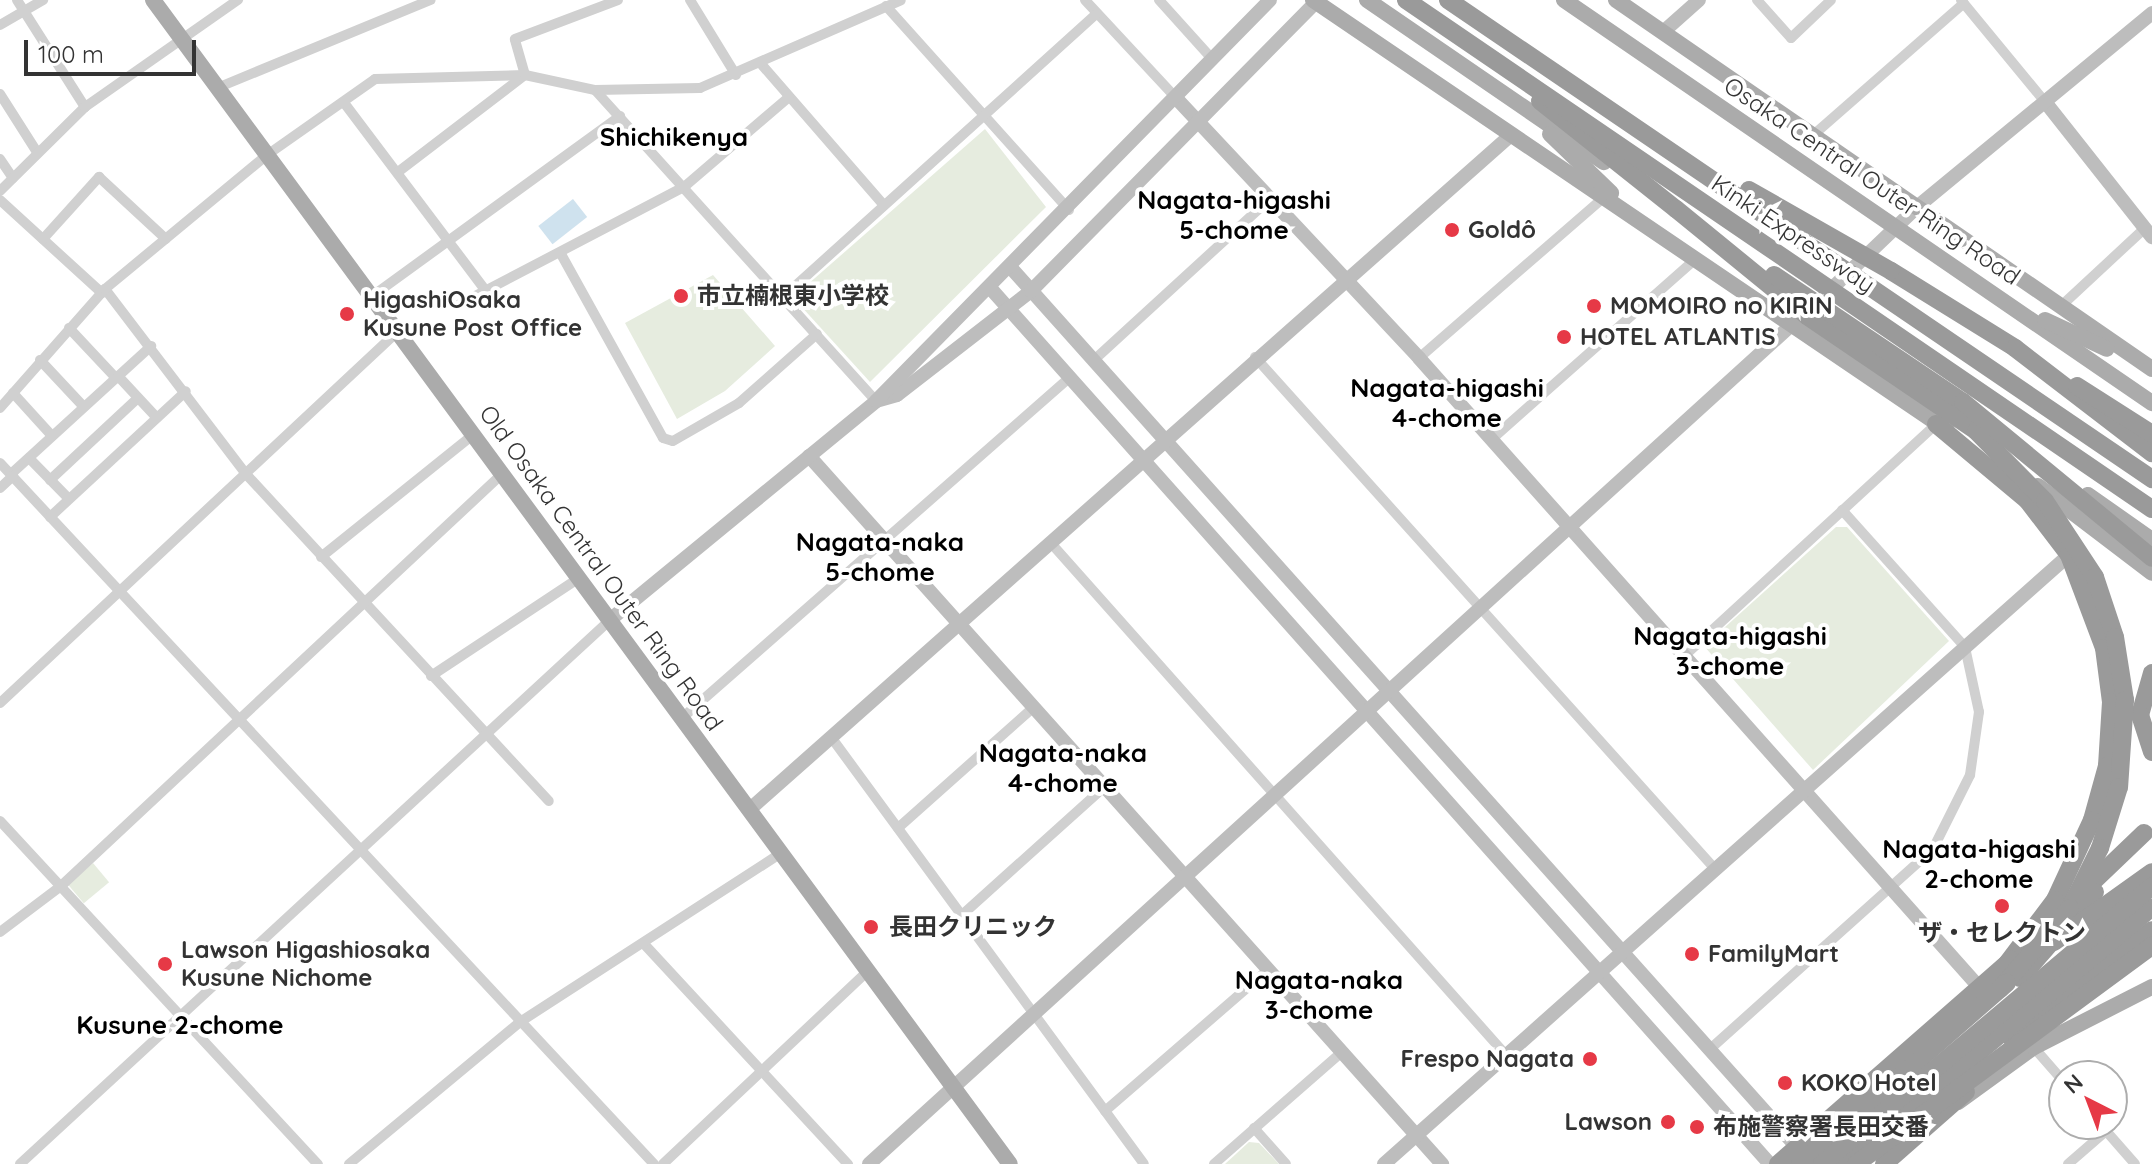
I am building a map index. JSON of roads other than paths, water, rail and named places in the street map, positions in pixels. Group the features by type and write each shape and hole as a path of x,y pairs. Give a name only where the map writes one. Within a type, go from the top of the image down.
{"highway":[{"path":"1405,0 1676,209 1807,316 1976,431 2045,501 2095,577 2115,637 2125,700 2119,787 2100,848 2070,908 2000,989"},
{"name":"Kinki Expressway","path":"1405,0 2152,509"},
{"name":"Kinki Expressway","path":"1448,0 2152,479"},
{"path":"1632,123 2015,348 2152,434"},
{"path":"1676,209 1963,402 2152,558"},
{"path":"2015,348 2152,453"},
{"path":"1936,424 2027,500 2069,555 2104,648 2111,702 2107,766 2062,886 2005,966"},
{"path":"2152,673 2140,715 2152,752"},
{"path":"1799,1156 2148,830"},
{"path":"1812,1164 2024,974 2148,830"},
{"path":"1778,1164 1799,1156 2096,907 2152,872"},
{"path":"1822,1164 2152,886"},
{"path":"1845,1164 2152,907"},
{"path":"1869,1164 2020,1032 2152,930"},
{"path":"1856,1164 2068,1004 2152,949"},
{"path":"1884,1164 2030,1043 2121,956"}],"main road":[{"name":"Old Osaka Central Outer Ring Road","path":"153,0 1010,1164"},
{"path":"1367,0 2152,540"},
{"name":"Osaka Central Outer Ring Road","path":"1564,0 2152,403"},
{"path":"1582,0 1610,32"},
{"path":"1616,0 2152,370"},
{"path":"1315,1 1693,261 1936,424 2032,482 2152,573"},
{"path":"1519,103 1640,223"},
{"path":"2014,308 2152,370"},
{"path":"2030,1043 2152,987"}],"street":[{"path":"17,0 85,107"},
{"path":"0,25 43,0"},
{"path":"238,0 85,107 0,192 43,239 104,291 186,391 245,473 549,801"},
{"path":"217,88 431,0"},
{"path":"525,75 515,39 618,0"},
{"path":"690,0 736,75"},
{"path":"0,408 104,291 267,155 345,104 375,79 405,73 525,75 595,90 700,88 762,65 901,0"},
{"path":"1085,0 1419,358 1980,988"},
{"path":"1159,0 1213,60"},
{"path":"20,1164 361,848 483,730 611,619 876,401 992,290 1270,0"},
{"path":"1663,32 1699,0"},
{"path":"1757,0 1791,38 1831,0"},
{"path":"876,401 897,395 1005,305 1031,291 1315,1"},
{"path":"1811,137 1962,2 2148,233 2060,307"},
{"path":"886,6 1069,210"},
{"path":"783,297 1097,13"},
{"path":"869,1164 1036,1017 1567,524 1814,306 1917,207 2152,13"},
{"path":"762,65 883,204"},
{"path":"398,172 525,75"},
{"path":"595,90 876,401"},
{"path":"0,94 37,152"},
{"path":"460,304 561,254 684,187 789,97"},
{"path":"345,104 486,291"},
{"path":"371,297 620,116"},
{"path":"749,810 1255,357 1511,135"},
{"path":"0,159 13,178"},
{"path":"43,239 99,177 166,239"},
{"path":"1094,360 1272,197"},
{"path":"1419,358 1603,198"},
{"path":"561,254 663,438 673,441 739,403 817,334"},
{"path":"1492,439 1693,261"},
{"path":"1012,269 1624,954 1799,1156 1812,1164"},
{"path":"992,290 1140,461 1770,1164"},
{"path":"69,328 157,418"},
{"path":"0,703 397,332"},
{"path":"0,488 151,346"},
{"path":"1255,357 1477,609 1716,870"},
{"path":"40,360 84,407"},
{"path":"682,718 1068,379"},
{"path":"50,517 186,391"},
{"path":"13,393 52,436"},
{"path":"50,480 138,398"},
{"path":"1683,657 1936,424"},
{"path":"321,557 473,435"},
{"path":"809,456 1442,1164"},
{"path":"29,458 69,499"},
{"path":"0,463 654,1164"},
{"path":"0,932 61,886 502,474"},
{"path":"1709,1050 1933,849 1970,775 1979,712 1965,647 1842,510"},
{"path":"1050,542 1506,1055"},
{"path":"1384,1164 1602,974 2069,555"},
{"path":"431,676 579,578"},
{"path":"898,828 1034,707"},
{"path":"831,737 1144,1164"},
{"path":"962,915 1104,787"},
{"path":"0,821 318,1164"},
{"path":"349,1164 520,1022 645,945 781,853"},
{"path":"645,945 848,1164"},
{"path":"1105,1111 1268,970"},
{"path":"663,1164 868,971"},
{"path":"2030,1043 2048,1064"},
{"path":"1214,1164 1342,1052"},
{"path":"1254,1128 1286,1164"},
{"path":"2068,1164 2091,1140"},
{"path":"2114,1140 2135,1164"}],"water":[{"path":"573,199 587,217 552,244 538,226"}],"place":[{"name":"Goldô","path":"1452,230"},
{"name":"市立楠根東小学校","path":"681,296"},
{"name":"MOMOIRO no KIRIN","path":"1594,306"},
{"name":"HigashiOsaka Kusune Post Office","path":"347,314"},
{"name":"HOTEL ATLANTIS","path":"1564,337"},
{"name":"ザ・セレクトン","path":"2002,906"},
{"name":"長田クリニック","path":"871,927"},
{"name":"FamilyMart","path":"1692,954"},
{"name":"Lawson Higashiosaka Kusune Nichome","path":"165,964"},
{"name":"Frespo Nagata","path":"1590,1059"},
{"name":"KOKO Hotel","path":"1785,1083"},
{"name":"Lawson","path":"1668,1122"},
{"name":"布施警察署長田交番","path":"1697,1127"}],"district":[{"name":"Shichikenya","path":"674,137"},
{"name":"Nagata-higashi 5-chome","path":"1234,215"},
{"name":"Nagata-higashi 4-chome","path":"1447,403"},
{"name":"Nagata-naka 5-chome","path":"880,557"},
{"name":"Nagata-higashi 3-chome","path":"1730,651"},
{"name":"Nagata-naka 4-chome","path":"1063,768"},
{"name":"Nagata-higashi 2-chome","path":"1979,864"},
{"name":"Nagata-naka 3-chome","path":"1319,995"},
{"name":"Kusune 2-chome","path":"180,1025"}]}
